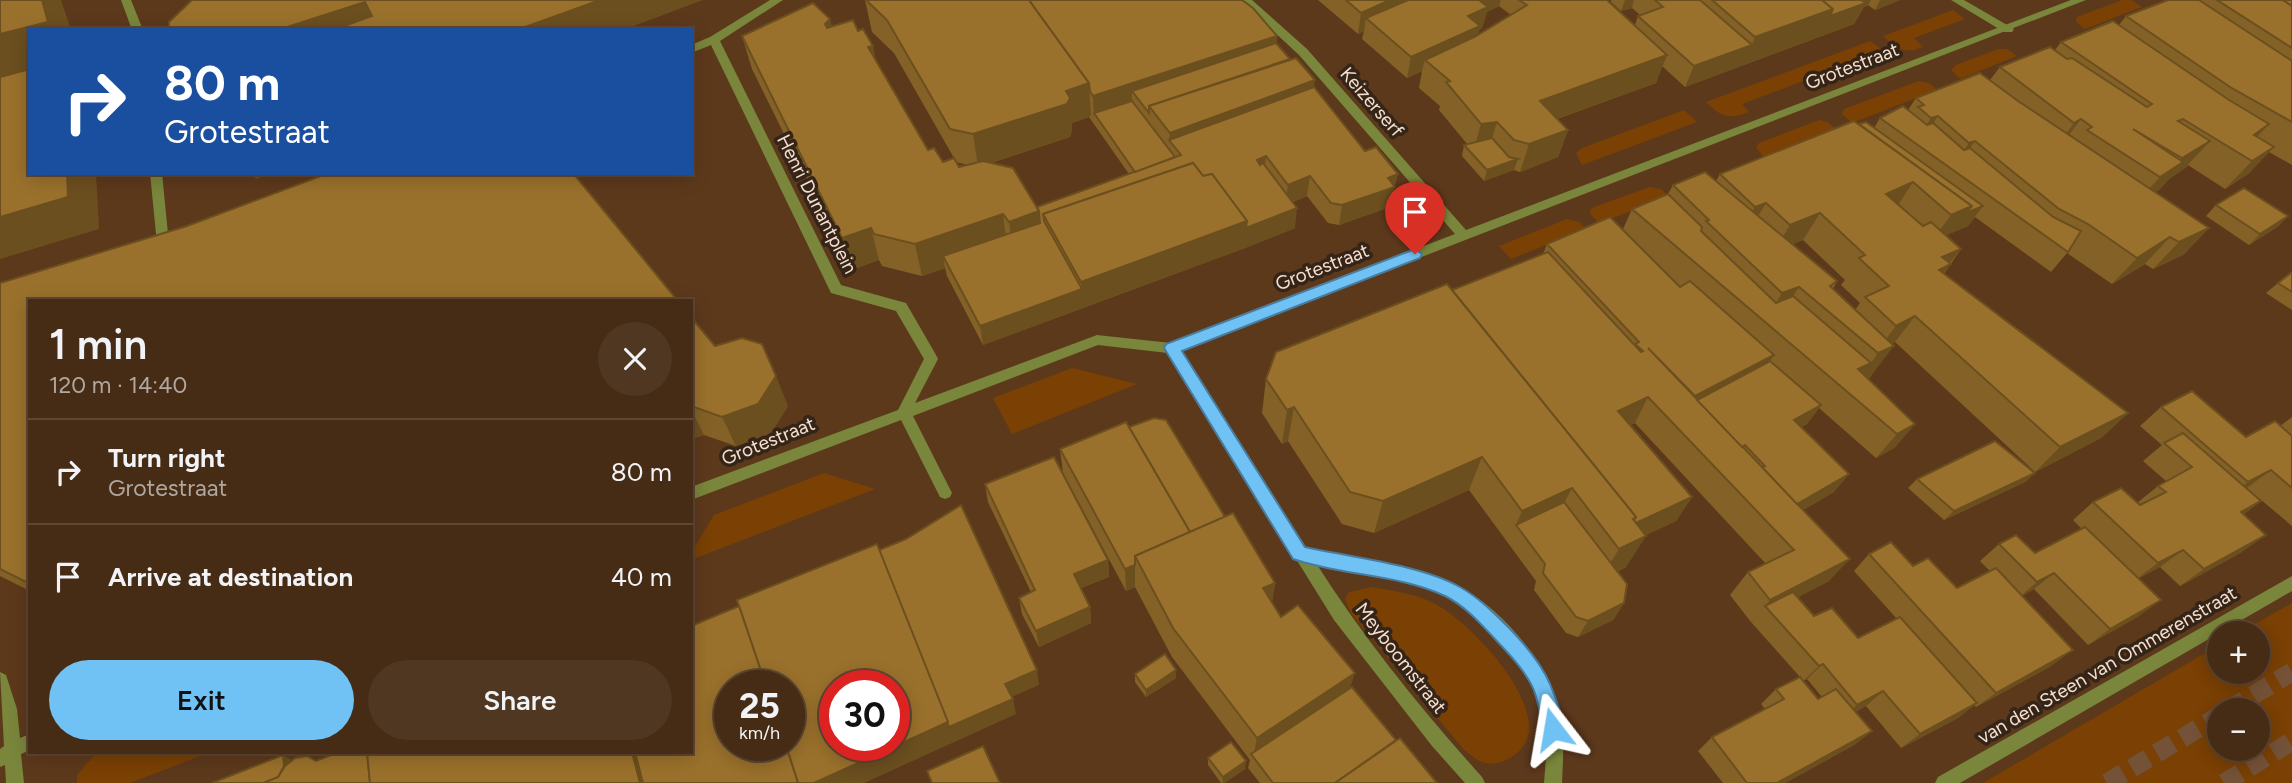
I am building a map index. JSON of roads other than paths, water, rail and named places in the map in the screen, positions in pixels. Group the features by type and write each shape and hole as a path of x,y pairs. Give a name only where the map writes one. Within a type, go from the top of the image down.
{"street":[{"path":"126,0 137,28"},
{"name":"Keizerserf","path":"1245,0 1303,52 1463,235"},
{"name":"Grotestraat","path":"693,493 1097,340 1172,348 2081,0"},
{"path":"1958,1 2008,29"},
{"path":"693,48 714,40 770,2"},
{"name":"Henri Dunantplein","path":"714,40 836,289 901,307 931,359 904,411"},
{"path":"157,179 163,244"},
{"name":"Meyboomstraat","path":"1172,348 1340,615 1438,740 1476,783"},
{"path":"904,411 945,493"},
{"name":"Meyboomstraat","path":"1300,553 1422,580 1452,591 1477,608 1515,648 1538,679 1551,713 1553,783"},
{"name":"van den Steen van Ommerenstraat","path":"1944,783 2292,583"},
{"path":"0,681 9,709 15,783"}],"tunnel":[{"path":"2248,698 2292,672"},
{"path":"2107,783 2207,723"},
{"path":"2224,783 2292,741"}]}
